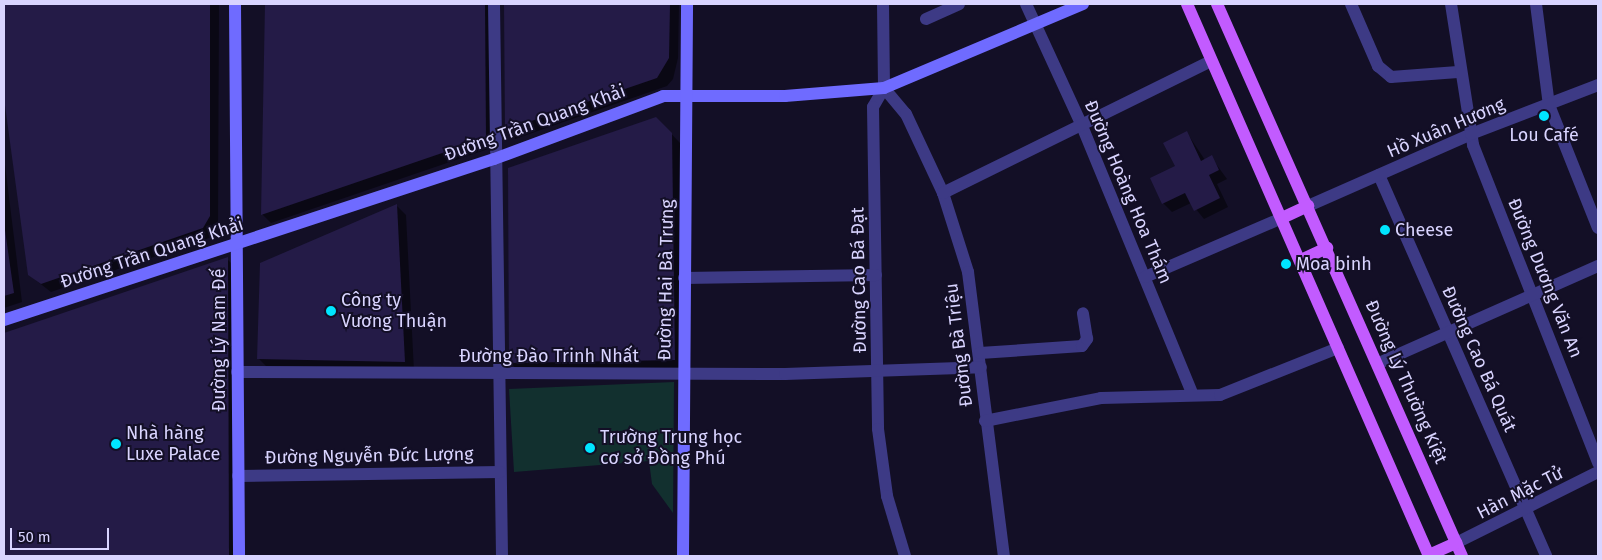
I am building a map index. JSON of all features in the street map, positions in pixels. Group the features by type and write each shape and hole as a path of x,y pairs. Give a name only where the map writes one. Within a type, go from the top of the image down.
{"main road":[{"name":"Đường Lý Nam Đế","path":"235,4 239,556"},
{"name":"Đường Hai Bà Trưng","path":"682,556 687,4"},
{"name":"Đường Trần Quang Khải","path":"4,320 494,158 644,102 686,94 785,96 884,88 1083,4"},
{"path":"1186,4 1301,260 1428,556 1456,543"},
{"name":"Đường Lý Thường Kiệt","path":"1217,4 1379,362 1462,556"},
{"path":"1282,218 1308,206"},
{"path":"1301,260 1327,248"}],"street":[{"path":"494,4 494,158 502,556"},
{"name":"Đường Cao Bá Đạt","path":"883,4 884,88 873,107 880,455 905,556"},
{"path":"926,19 959,4"},
{"name":"Đường Hoàng Hoa Thám","path":"1026,4 1082,126 1193,396"},
{"path":"1352,4 1378,66 1391,77 1458,72"},
{"name":"Đường Dương Văn An","path":"1451,4 1458,72 1471,134 1598,463"},
{"path":"1536,4 1549,105 1598,228"},
{"path":"943,192 1082,126 1211,61"},
{"name":"Hồ Xuân Hương","path":"1308,206 1471,134 1598,85"},
{"name":"Đường Bà Triệu","path":"884,88 906,114 943,192 968,272 980,353 984,421 1004,556"},
{"name":"Đường Cao Bá Quát","path":"1379,176 1546,556"},
{"path":"1145,277 1282,218"},
{"path":"1379,362 1450,334 1598,266"},
{"path":"684,278 876,275"},
{"path":"980,353 1082,346 1087,340 1083,313"},
{"path":"984,421 1101,398 1220,394 1338,348"},
{"name":"Đường Đào Trinh Nhất","path":"237,372 498,374 877,373 981,367"},
{"name":"Đường Nguyễn Đức Lượng","path":"238,476 500,472"},
{"name":"Hàn Mặc Tử","path":"1456,543 1526,512 1598,472"}],"green space":[{"path":"674,382 673,513 652,484 649,461 514,472 509,389"}],"building":[{"path":"4,4 210,4 210,216 203,228 41,284 28,275 4,98"},
{"path":"265,4 485,4 486,138 261,215"},
{"path":"504,4 670,4 669,58 657,78 505,130"},
{"path":"656,117 672,133 675,360 509,363 508,168"},
{"path":"1187,131 1201,161 1212,155 1219,170 1209,175 1220,198 1194,211 1185,193 1162,204 1150,178 1175,166 1163,143"},
{"name":"Công ty Vương Thuận","path":"397,204 405,362 257,359 260,263"},
{"path":"4,223 14,293 4,296"},
{"name":"Nhà hàng Luxe Palace","path":"228,257 229,556 4,556 4,333"}],"place":[{"name":"Lou Café","path":"1544,116"},
{"name":"Cheese","path":"1385,230"},
{"name":"Moa binh","path":"1286,264"},
{"name":"Công ty Vương Thuận","path":"331,311"},
{"name":"Nhà hàng Luxe Palace","path":"116,444"},
{"name":"Trường Trung học cơ sở Đồng Phú","path":"590,448"}]}
